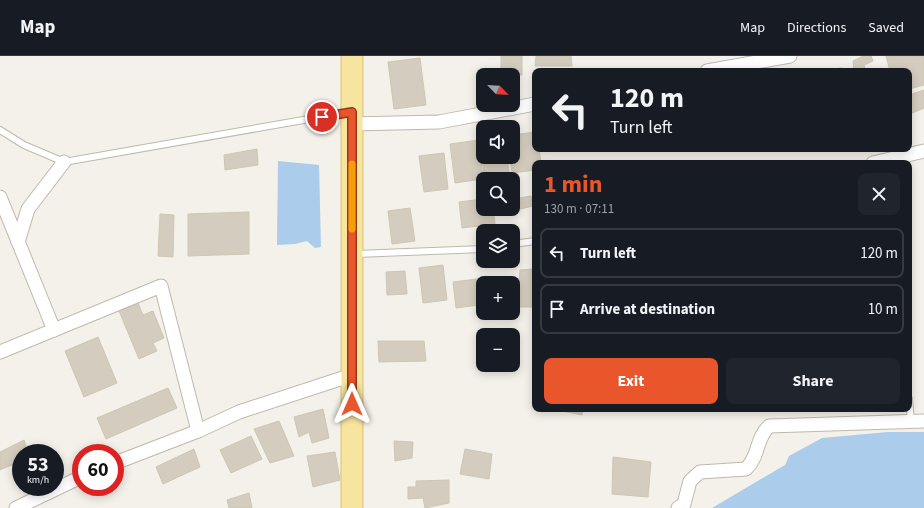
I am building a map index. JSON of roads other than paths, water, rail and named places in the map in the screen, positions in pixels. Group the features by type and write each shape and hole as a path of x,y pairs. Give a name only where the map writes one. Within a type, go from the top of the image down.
{"main road":[{"path":"352,56 352,508"}],"street":[{"path":"724,68 790,56"},
{"path":"352,118 439,122 532,105"},
{"path":"886,160 924,151"},
{"path":"18,242 28,209 64,162"},
{"path":"0,197 54,330"},
{"path":"0,352 161,286 198,431"},
{"path":"124,460 198,431 239,412 352,374"},
{"path":"678,508 684,504 690,482 700,472 746,469 753,462 762,434 769,426 924,421"},
{"path":"16,508 72,482"}],"lane":[{"path":"0,130 24,145 64,162 352,118"},
{"path":"520,243 532,241"},
{"path":"352,254 476,249"},
{"path":"910,412 911,422"}],"water":[{"path":"278,161 319,165 321,247 315,248 307,241 295,244 277,245"},
{"path":"888,432 924,432 924,508 712,508 785,465 789,456 822,438"}]}
